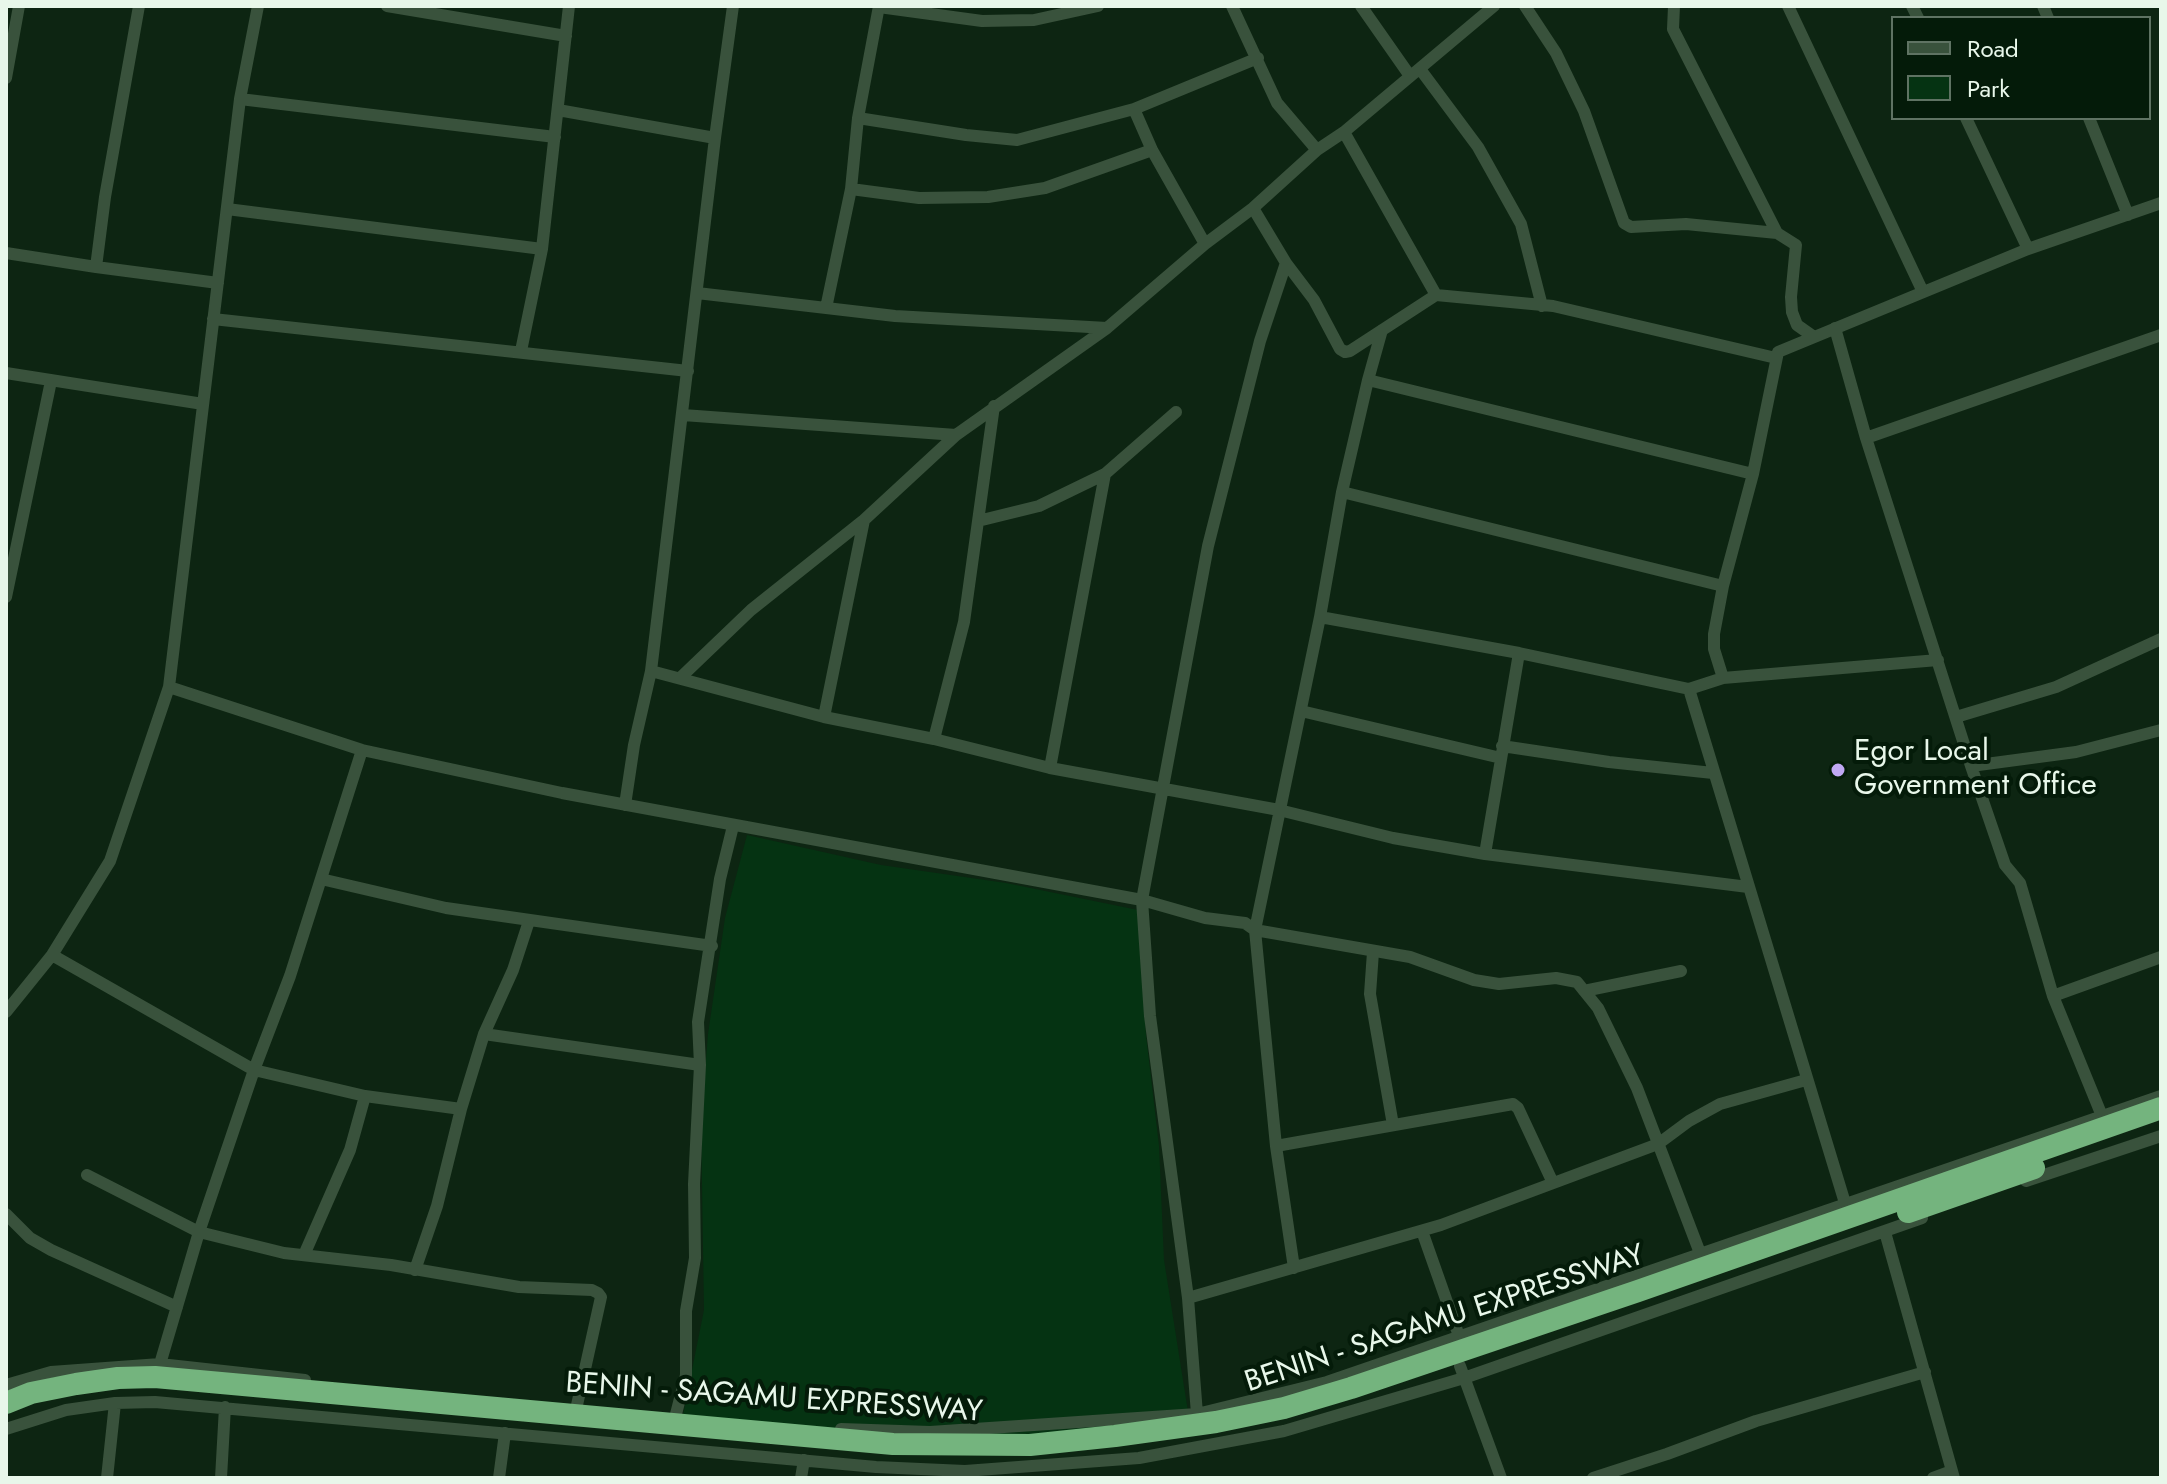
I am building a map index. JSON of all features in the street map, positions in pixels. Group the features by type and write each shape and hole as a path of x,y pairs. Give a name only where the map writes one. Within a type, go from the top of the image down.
{"highway":[{"name":"BENIN - SAGAMU EXPRESSWAY","path":"6,1403 31,1393 76,1384 155,1377 878,1442 1030,1445 1216,1422 1353,1394 2161,1108"},
{"path":"6,1416 45,1402 93,1393 133,1390 789,1450 950,1459 1048,1457 1129,1450 1262,1425 1353,1394 1462,1372 2161,1124"}],"street":[{"path":"6,78 19,6"},
{"path":"96,267 105,197 139,6"},
{"path":"6,1012 52,955 110,861 169,687 240,99 258,6"},
{"path":"387,6 566,36"},
{"path":"521,351 542,249 569,6"},
{"path":"625,805 634,745 651,671 733,6"},
{"path":"826,308 851,189 858,118 879,7 982,21 1034,20 1098,6"},
{"path":"1232,6 1277,103 1317,150"},
{"path":"1361,6 1478,147 1521,224 1542,306"},
{"path":"680,678 751,610 864,520 956,435 1107,328 1205,244 1253,208 1317,150 1344,132 1494,6"},
{"path":"1525,6 1556,53 1584,111 1624,223 1631,227 1686,224 1777,233 1797,246 1792,312 1797,325 1814,337"},
{"path":"1674,6 1673,29 1777,233"},
{"path":"1788,6 1923,292"},
{"path":"858,118 1017,140 1134,109 1258,58"},
{"path":"240,99 555,137"},
{"path":"1134,109 1152,150 1205,244"},
{"path":"558,110 715,138"},
{"path":"1967,120 2028,249"},
{"path":"2090,120 2128,215"},
{"path":"1344,132 1436,295"},
{"path":"851,189 919,198 988,197 1045,188 1152,150"},
{"path":"1723,678 1714,649 1714,634 1723,586 1753,474 1778,352 2028,249 2161,203"},
{"path":"1253,208 1286,263 1314,300 1340,349 1350,351 1436,295 1542,306 1776,358"},
{"path":"227,209 542,249"},
{"path":"6,253 218,283"},
{"path":"1197,1414 1188,1298 1150,1016 1142,900 1208,546 1260,341 1286,263"},
{"path":"697,293 895,316 1107,328"},
{"path":"213,319 688,371"},
{"path":"1835,328 1866,438 1971,766 2005,865 2020,883 2053,996 2102,1116"},
{"path":"1294,1268 1276,1146 1255,930 1320,617 1342,492 1382,330"},
{"path":"1866,438 2161,335"},
{"path":"6,373 203,404"},
{"path":"1368,380 1753,474"},
{"path":"6,597 51,381"},
{"path":"934,739 964,622 994,406"},
{"path":"978,521 1039,506 1105,474 1176,412"},
{"path":"683,415 956,435"},
{"path":"1050,768 1105,474"},
{"path":"1342,492 1723,586"},
{"path":"824,717 864,520"},
{"path":"1320,617 1519,653 1689,689 1723,678 1938,660"},
{"path":"1956,717 2056,687 2161,639"},
{"path":"1485,854 1519,653"},
{"path":"651,671 824,717 934,739 1050,768 1279,810 1393,838 1485,854 1748,887"},
{"path":"169,687 362,750 733,826 1142,900 1205,918 1245,923 1255,930 1410,957 1474,980 1499,984 1556,978 1577,982 1598,1008 1637,1088 1700,1253"},
{"path":"1689,689 1845,1203"},
{"path":"1301,711 1502,752 1713,773"},
{"path":"1971,766 2076,752 2161,730"},
{"path":"160,1364 199,1232 254,1070 290,976 362,750"},
{"path":"676,1414 686,1375 686,1311 695,1258 694,1184 700,1065 698,1022 720,879 733,826"},
{"path":"321,879 446,908 712,946"},
{"path":"415,1270 437,1206 461,1109 484,1034 513,970 529,921"},
{"path":"1373,952 1370,994 1393,1125"},
{"path":"52,955 254,1070 365,1096 461,1109"},
{"path":"2053,996 2161,957"},
{"path":"1584,991 1681,971"},
{"path":"484,1034 700,1065"},
{"path":"1188,1298 1422,1231 1658,1144 1689,1121 1720,1104 1806,1080"},
{"path":"304,1255 350,1150 365,1096"},
{"path":"6,1385 51,1372 160,1364 823,1428 930,1432 1197,1414 1327,1382 2161,1096"},
{"path":"1276,1146 1513,1104 1518,1108 1553,1183"},
{"path":"6,1429 66,1410 115,1403 155,1402 876,1467 993,1474 1139,1458 1222,1444 1321,1421 2161,1136"},
{"path":"87,1175 199,1232 284,1253 391,1265 519,1287 598,1293 601,1297 577,1405"},
{"path":"6,1214 30,1238 51,1250 177,1307"},
{"path":"1422,1231 1459,1336"},
{"path":"1885,1232 1953,1475 1933,1478"},
{"path":"1462,1372 1501,1478"},
{"path":"1593,1478 1756,1421 1925,1372"},
{"path":"107,1478 115,1403"},
{"path":"221,1478 225,1407"},
{"path":"499,1478 505,1433"},
{"path":"801,1478 804,1460"}],"green space":[{"path":"747,835 881,865 1006,883 1138,910 1146,1035 1159,1146 1164,1260 1189,1418 1036,1435 841,1437 682,1420 704,1310 701,1122 708,1034 725,918"}],"place":[{"name":"Egor Local Government Office","path":"1838,770"}]}
